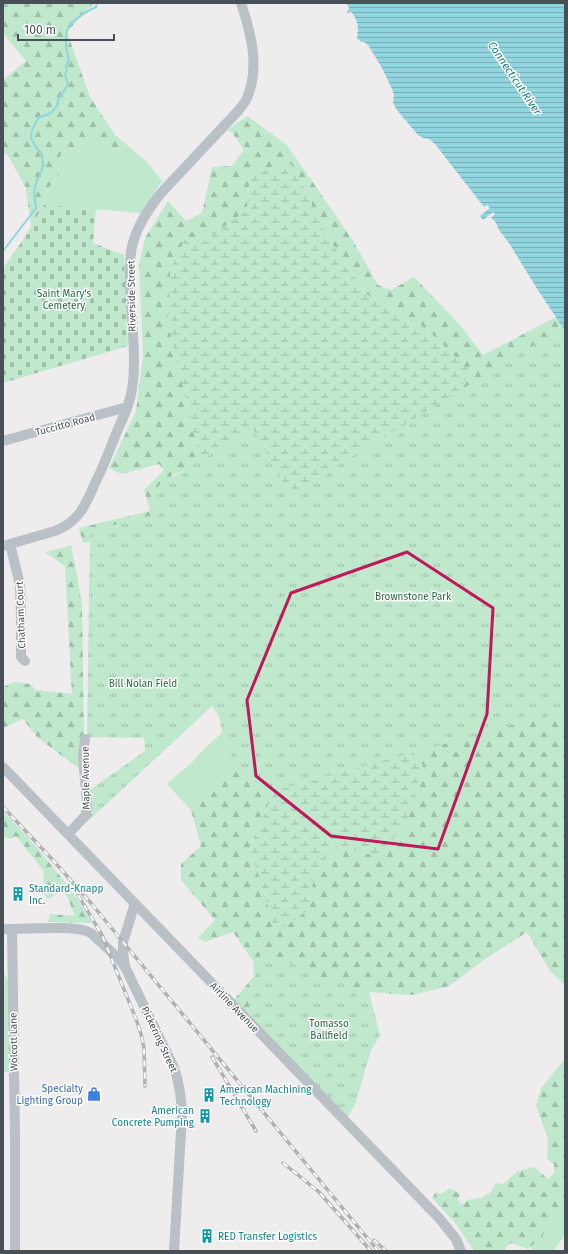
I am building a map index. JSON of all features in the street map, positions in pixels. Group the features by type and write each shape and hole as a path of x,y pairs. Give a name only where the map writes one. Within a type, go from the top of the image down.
{"street":[{"name":"Riverside Street","path":"7,545 55,531 63,528 75,520 86,503 101,470 127,407 132,390 134,370 130,259 132,246 144,218 155,200 171,181 238,111 246,100 251,88 253,77 253,50 249,29 241,3"},
{"name":"Tuccitto Road","path":"3,441 127,407"},
{"name":"Chatham Court","path":"7,545 20,586 21,657 25,661"},
{"name":"Maple Avenue","path":"68,834 86,815 87,805 83,755 85,740"},
{"name":"Airline Avenue","path":"3,767 439,1218 456,1239 461,1251"},
{"path":"125,966 123,942 135,903"},
{"name":"Pickering Street","path":"7,929 78,928 86,930 125,966 179,1080 182,1115 174,1251"},
{"name":"Wolcott Lane","path":"7,929 15,1138 15,1251"},
{"path":"106,947 123,942"}],"highlighted area":[{"path":"407,552 493,608 487,714 438,849 331,836 256,776 247,700 291,593"}],"green space":[{"path":"3,3 94,3 67,32 90,97 115,135 127,145 115,150 88,140 61,152 59,174 46,192 44,205 31,226 26,188 7,154 3,155 3,80 26,61 3,33"},
{"path":"247,116 287,145 352,239 378,285 391,290 414,277 459,324 483,355 556,317 565,331 565,985 550,971 527,932 488,957 449,986 412,995 369,992 322,978 269,1036 233,1000 254,976 253,961 233,932 205,942 198,938 215,920 181,880 181,864 201,846 191,810 215,777 236,771 274,791 250,847 309,910 314,873 336,845 377,856 382,718 455,397 426,328 366,294 327,236 250,174 247,210 201,243 168,323 201,462 171,476 176,506 136,531 83,543 79,528 150,511 144,490 164,470 159,464 121,474 109,468 136,411 143,355 139,264 145,238 168,201 186,221 202,213 212,167 232,166 244,150 231,131 226,131"},
{"path":"88,140 115,150 127,145 149,164 162,181 141,213 44,205 46,192 59,174 61,152"},
{"path":"292,164 327,236 366,294 426,328 470,371 455,397 382,718 423,765 405,826 377,856 336,846 314,873 309,910 276,933 250,847 274,792 236,771 201,462 168,323 170,272 184,240 201,243 247,210 250,174"},
{"name":"Saint Mary's Cemetery","path":"44,205 96,209 93,243 124,255 128,346 3,383 3,268 21,243"},
{"name":"Brownstone Park","path":"563,327 565,331 565,727 557,713 274,791 236,771 221,727 219,716 212,706 87,822 87,792 145,751 144,738 87,737 90,531 154,515 159,485 253,429 290,494"},
{"path":"71,546 82,605 84,734 80,769 38,738 23,719 3,728 3,687 15,682 30,684 36,690 72,694 65,566 45,552"},
{"path":"224,731 236,771 215,777 191,810 167,784"},
{"path":"3,811 62,878 92,923 48,922 50,914 75,916 66,894 60,892 48,899 43,893 43,870 16,836 10,839 3,836"},
{"name":"Tomasso Ballfield","path":"260,949 322,977 369,992 380,1036 371,1050 356,1102 348,1117 248,1015"},
{"path":"3,973 8,982 9,1072 3,1072"},
{"path":"565,1059 565,1212 549,1223 545,1229 542,1239 537,1241 528,1249 511,1243 506,1247 505,1251 474,1251 456,1224 432,1198 436,1192 441,1194 450,1188 460,1194 458,1200 462,1205 467,1200 481,1198 491,1192 496,1183 503,1184 518,1171 534,1167 548,1179 554,1173 554,1164 547,1159 548,1139 536,1106 541,1088"},
{"path":"565,1212 565,1234 554,1251 533,1251 531,1246 537,1241 549,1223"}],"water":[{"name":"Connecticut River","path":"346,3 565,3 565,331 509,243 499,230 495,221 491,218 495,214 493,212 483,220 480,216 490,208 487,205 484,207 435,144 429,139 418,135 396,109 393,102 394,95 392,89 382,68 368,45 361,42 357,38 357,21 351,12 347,13 349,8"}],"waterway":[{"path":"3,251 36,208 34,193 35,185 43,167 42,154 34,144 31,133 39,117 49,114 54,110 58,104 58,100 68,84 65,75 67,70 66,66 69,60 66,49 66,33 73,21 96,7 97,3"}],"railway":[{"path":"3,807 90,902 378,1251"},
{"path":"78,895 102,935 136,1019 144,1048 145,1086"},
{"path":"212,1057 256,1131"},
{"path":"283,1163 319,1192 371,1251"},
{"path":"374,1240 386,1251"}],"place":[{"name":"Standard-Knapp Inc.","path":"18,894"},
{"name":"Specialty Lighting Group","path":"94,1094"},
{"name":"American Machining Technology","path":"209,1095"},
{"name":"American Concrete Pumping","path":"205,1116"},
{"name":"RED Transfer Logistics","path":"207,1236"}],"park label":[{"name":"Bill Nolan Field","path":"143,683"}]}
